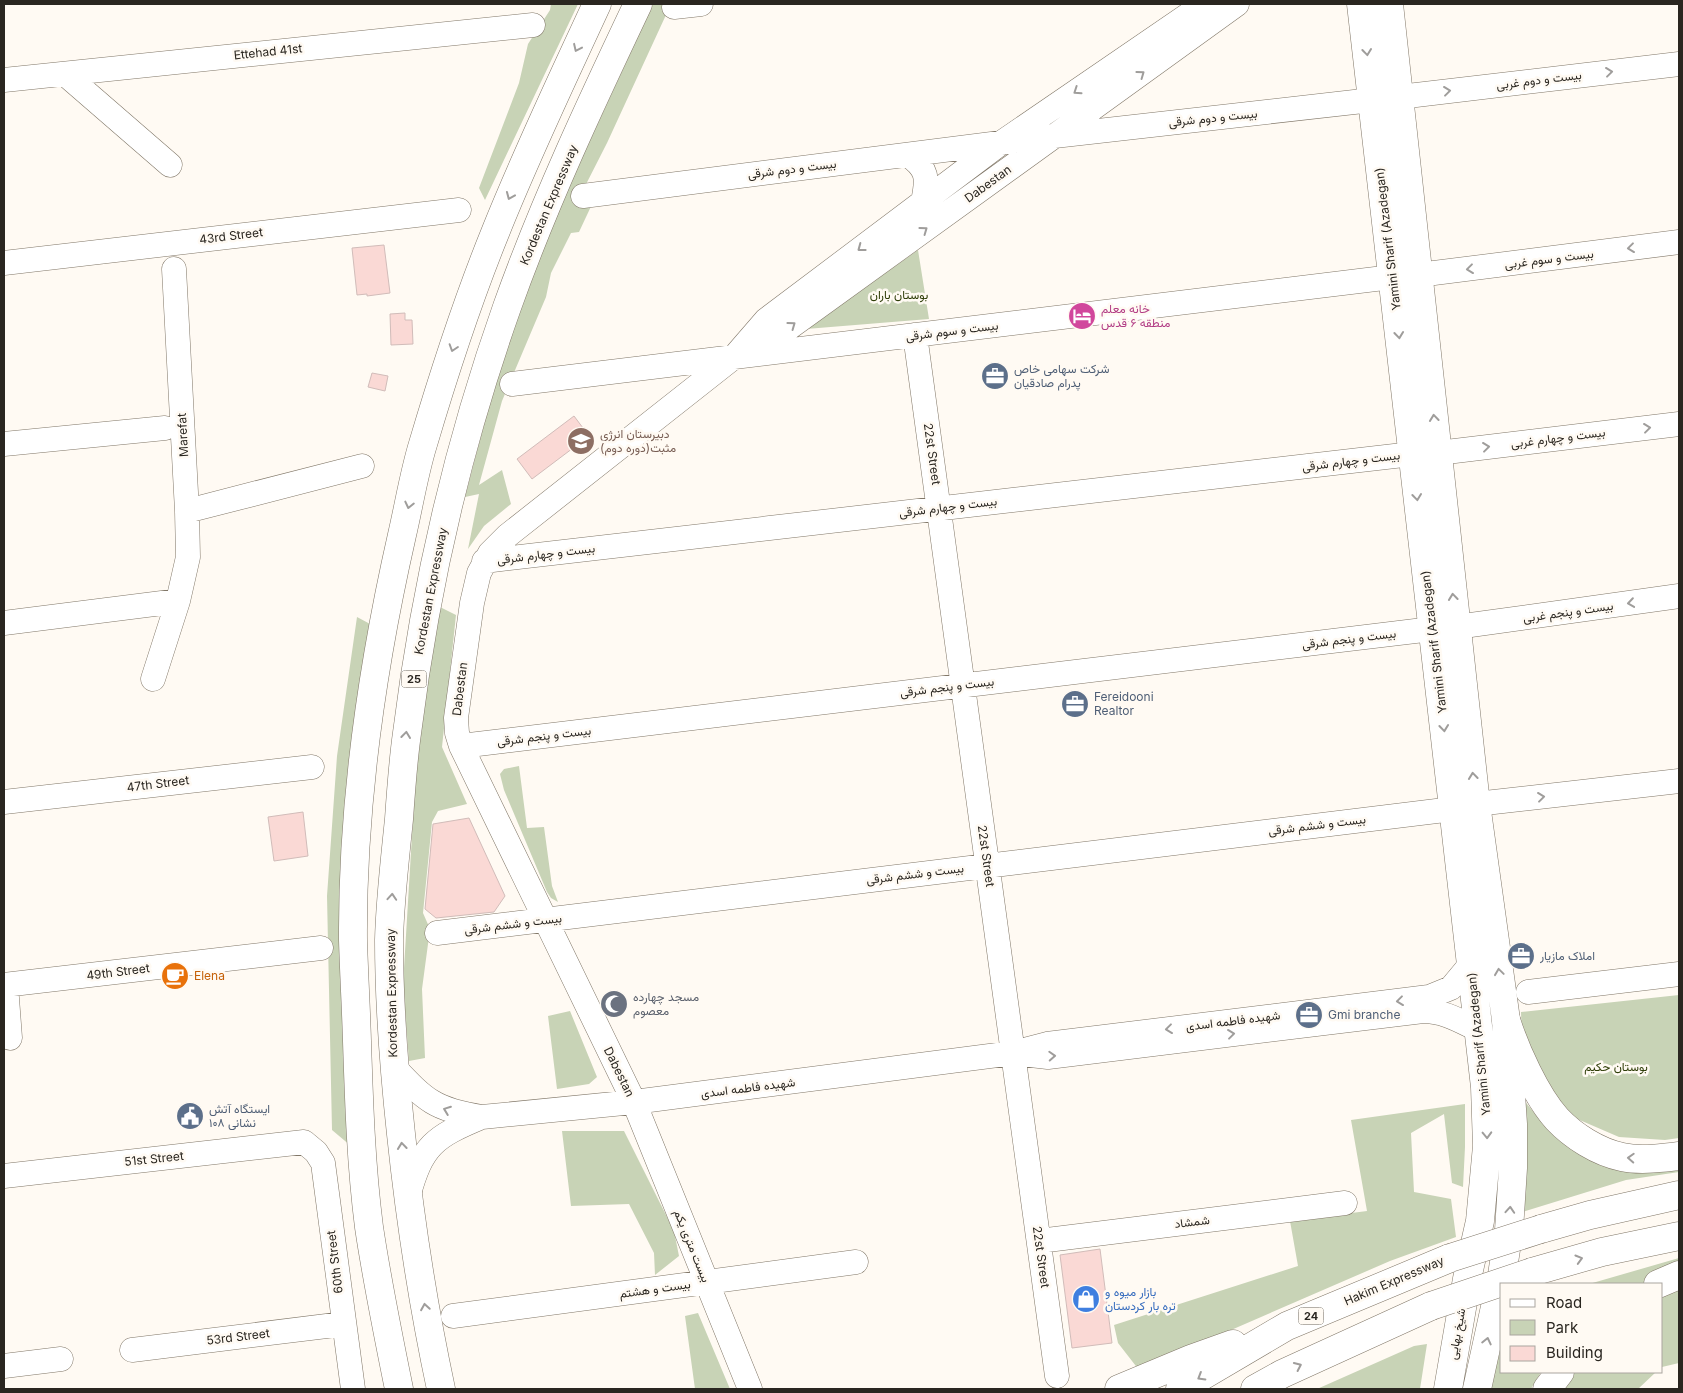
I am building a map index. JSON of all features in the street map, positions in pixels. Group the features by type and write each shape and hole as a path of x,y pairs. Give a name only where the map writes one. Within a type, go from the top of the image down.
{"main road":[{"path":"399,1389 378,1284 369,1224 357,1063 353,938 356,859 362,777 373,688 394,572 422,447 458,334 494,236 524,164 597,4"},
{"name":"Kordestan Expressway","path":"441,1389 431,1340 408,1198 391,1031 389,937 406,736 420,640 454,481 507,308 548,199 638,4"},
{"name":"Yamini Sharif (Azadegan)","path":"1361,4 1372,100 1405,276 1464,807 1471,964 1485,1088 1487,1146 1480,1220 1467,1279"},
{"name":"Yamini Sharif (Azadegan)","path":"1389,4 1399,97 1405,276"},
{"name":"Yamini Sharif (Azadegan)","path":"1464,807 1506,1020 1514,1124 1509,1230 1500,1283"},
{"path":"1506,1020 1512,1040 1538,1091 1556,1118 1570,1131 1604,1152 1623,1158 1651,1159 1679,1156"},
{"name":"Hakim Expressway","path":"1180,1389 1287,1326 1450,1258 1590,1215 1679,1195"},
{"path":"1255,1389 1306,1362 1431,1306 1532,1272 1602,1252 1679,1236"},
{"path":"1660,1283 1679,1274"},
{"name":"شیخ بهایی","path":"1448,1389 1467,1279"},
{"name":"Yamini Sharif (Azadegan)","path":"1477,1389 1500,1284"},
{"path":"1119,1389 1191,1359 1287,1326"},
{"path":"431,1340 458,1381 460,1389"},
{"path":"1547,1389 1559,1373"}],"street":[{"path":"674,7 701,4"},
{"name":"Dabestan","path":"634,1102 461,746 457,733 457,710 472,603 479,573 484,561 507,536 734,357 766,320 1001,143 1204,4"},
{"name":"Dabestan","path":"734,357 779,335 1237,4"},
{"name":"Ettehad 41st","path":"4,80 532,25"},
{"name":"بیست و دوم غربی","path":"1399,97 1679,64"},
{"path":"65,74 170,165"},
{"path":"1105,99 1111,98 1116,100 1123,110 1123,117 1118,129"},
{"name":"بیست و دوم شرقی","path":"583,196 1054,136 1372,100"},
{"path":"908,155 924,169 926,186 923,202"},
{"name":"43rd Street","path":"4,263 459,210"},
{"name":"بیست و سوم غربی","path":"1405,276 1679,242"},
{"name":"Marefat","path":"153,679 178,601 188,557 174,269"},
{"name":"بیست و سوم شرقی","path":"512,384 1405,276"},
{"name":"22st Street","path":"915,335 1057,1376"},
{"name":"بیست و چهارم غربی","path":"1425,453 1679,424"},
{"path":"4,444 165,428"},
{"name":"بیست و چهارم شرقی","path":"484,561 1425,453"},
{"path":"187,511 362,466"},
{"name":"بیست و پنجم غربی","path":"1444,628 1679,596"},
{"path":"4,623 178,601"},
{"name":"بیست و پنجم شرقی","path":"461,746 1444,628"},
{"name":"47th Street","path":"4,802 312,767"},
{"name":"بیست و ششم شرقی","path":"437,933 1679,780"},
{"name":"49th Street","path":"5,985 321,948"},
{"name":"شهیده فاطمه اسدی","path":"482,1117 634,1102 1013,1053 1046,1044 1429,1004 1451,988 1471,964"},
{"path":"1528,992 1679,974"},
{"path":"5,985 10,1038"},
{"name":"شهیده فاطمه اسدی","path":"1429,1004 1479,1030"},
{"path":"394,1067 415,1089 441,1108 482,1117"},
{"name":"بیست متری یکم","path":"634,1102 750,1389"},
{"path":"408,1198 418,1166 437,1139 482,1117"},
{"name":"51st Street","path":"4,1176 304,1142"},
{"name":"60th Street","path":"304,1142 316,1152 323,1163 353,1389"},
{"name":"شمشاد","path":"1039,1241 1345,1203"},
{"name":"بیست و هشتم","path":"453,1316 856,1262"},
{"name":"53rd Street","path":"132,1350 343,1324"},
{"path":"4,1366 61,1359"}],"green space":[{"path":"551,4 578,4 485,200 479,188 519,83 528,44 550,10"},
{"path":"653,4 671,4 607,143 578,200 594,200 579,232 571,233 551,273 546,297 502,401 479,485 502,470 511,504 484,526 468,549 479,494 465,497 499,367 551,225"},
{"name":"بوستان باران","path":"918,250 929,319 806,329"},
{"path":"438,606 456,615 442,747 467,804 438,811 432,822 423,913 430,929 422,989 425,1058 409,1061 403,985 417,752"},
{"path":"357,617 372,625 351,1146 332,1130 327,896 337,756"},
{"path":"519,766 527,828 544,827 552,886 558,902 551,898 547,892 504,790 500,774 504,769"},
{"name":"بوستان حکیم","path":"1679,995 1679,1138 1665,1140 1619,1137 1568,1115 1522,1045 1521,1012"},
{"path":"570,1011 597,1077 589,1084 557,1089 548,1016"},
{"path":"1518,1088 1527,1104 1547,1128 1679,1162 1679,1172 1626,1180 1516,1214"},
{"path":"1465,1104 1463,1187 1452,1183 1444,1114 1411,1133 1414,1192 1451,1199 1456,1237 1390,1261 1139,1370 1118,1343 1114,1325 1298,1266 1290,1221 1367,1211 1351,1120"},
{"path":"562,1131 624,1131 674,1231 679,1256 655,1275 654,1253 629,1204 571,1206"},
{"path":"1679,1258 1679,1266 1644,1283 1592,1283"},
{"path":"1679,1288 1679,1363 1663,1367 1663,1296"},
{"path":"698,1313 730,1389 695,1389 685,1316"},
{"path":"1500,1331 1500,1373 1540,1373 1531,1389 1489,1389"},
{"path":"1427,1344 1420,1389 1317,1389 1414,1346"},
{"path":"1569,1373 1655,1373 1638,1389 1557,1389"}],"building":[{"path":"384,245 390,293 367,296 367,294 357,295 352,248"},
{"path":"405,313 405,320 412,320 413,344 391,345 390,314"},
{"path":"372,373 388,376 385,391 368,387"},
{"path":"574,416 589,436 532,479 517,459"},
{"path":"303,812 308,856 274,861 268,817"},
{"path":"469,818 505,896 494,912 436,918 425,909 433,824"},
{"name":"بازار میوه و تره بار کردستان","path":"1100,1249 1112,1343 1072,1348 1060,1255"}],"place":[{"name":"خانه معلم منطقه ۶ قدس","path":"1082,316"},
{"name":"شرکت سهامی خاص پدرام صادقیان","path":"995,376"},
{"name":"دبیرستان انرژی مثبت(دوره دوم)","path":"581,441"},
{"name":"Fereidooni Realtor","path":"1075,704"},
{"name":"املاک مازیار","path":"1521,956"},
{"name":"Elena","path":"175,976"},
{"name":"مسجد چهارده معصوم","path":"614,1004"},
{"name":"Gmi branche","path":"1309,1015"},
{"name":"ایستگاه آتش نشانی ۱۰۸","path":"190,1116"},
{"name":"بازار میوه و تره بار کردستان","path":"1086,1299"}]}
